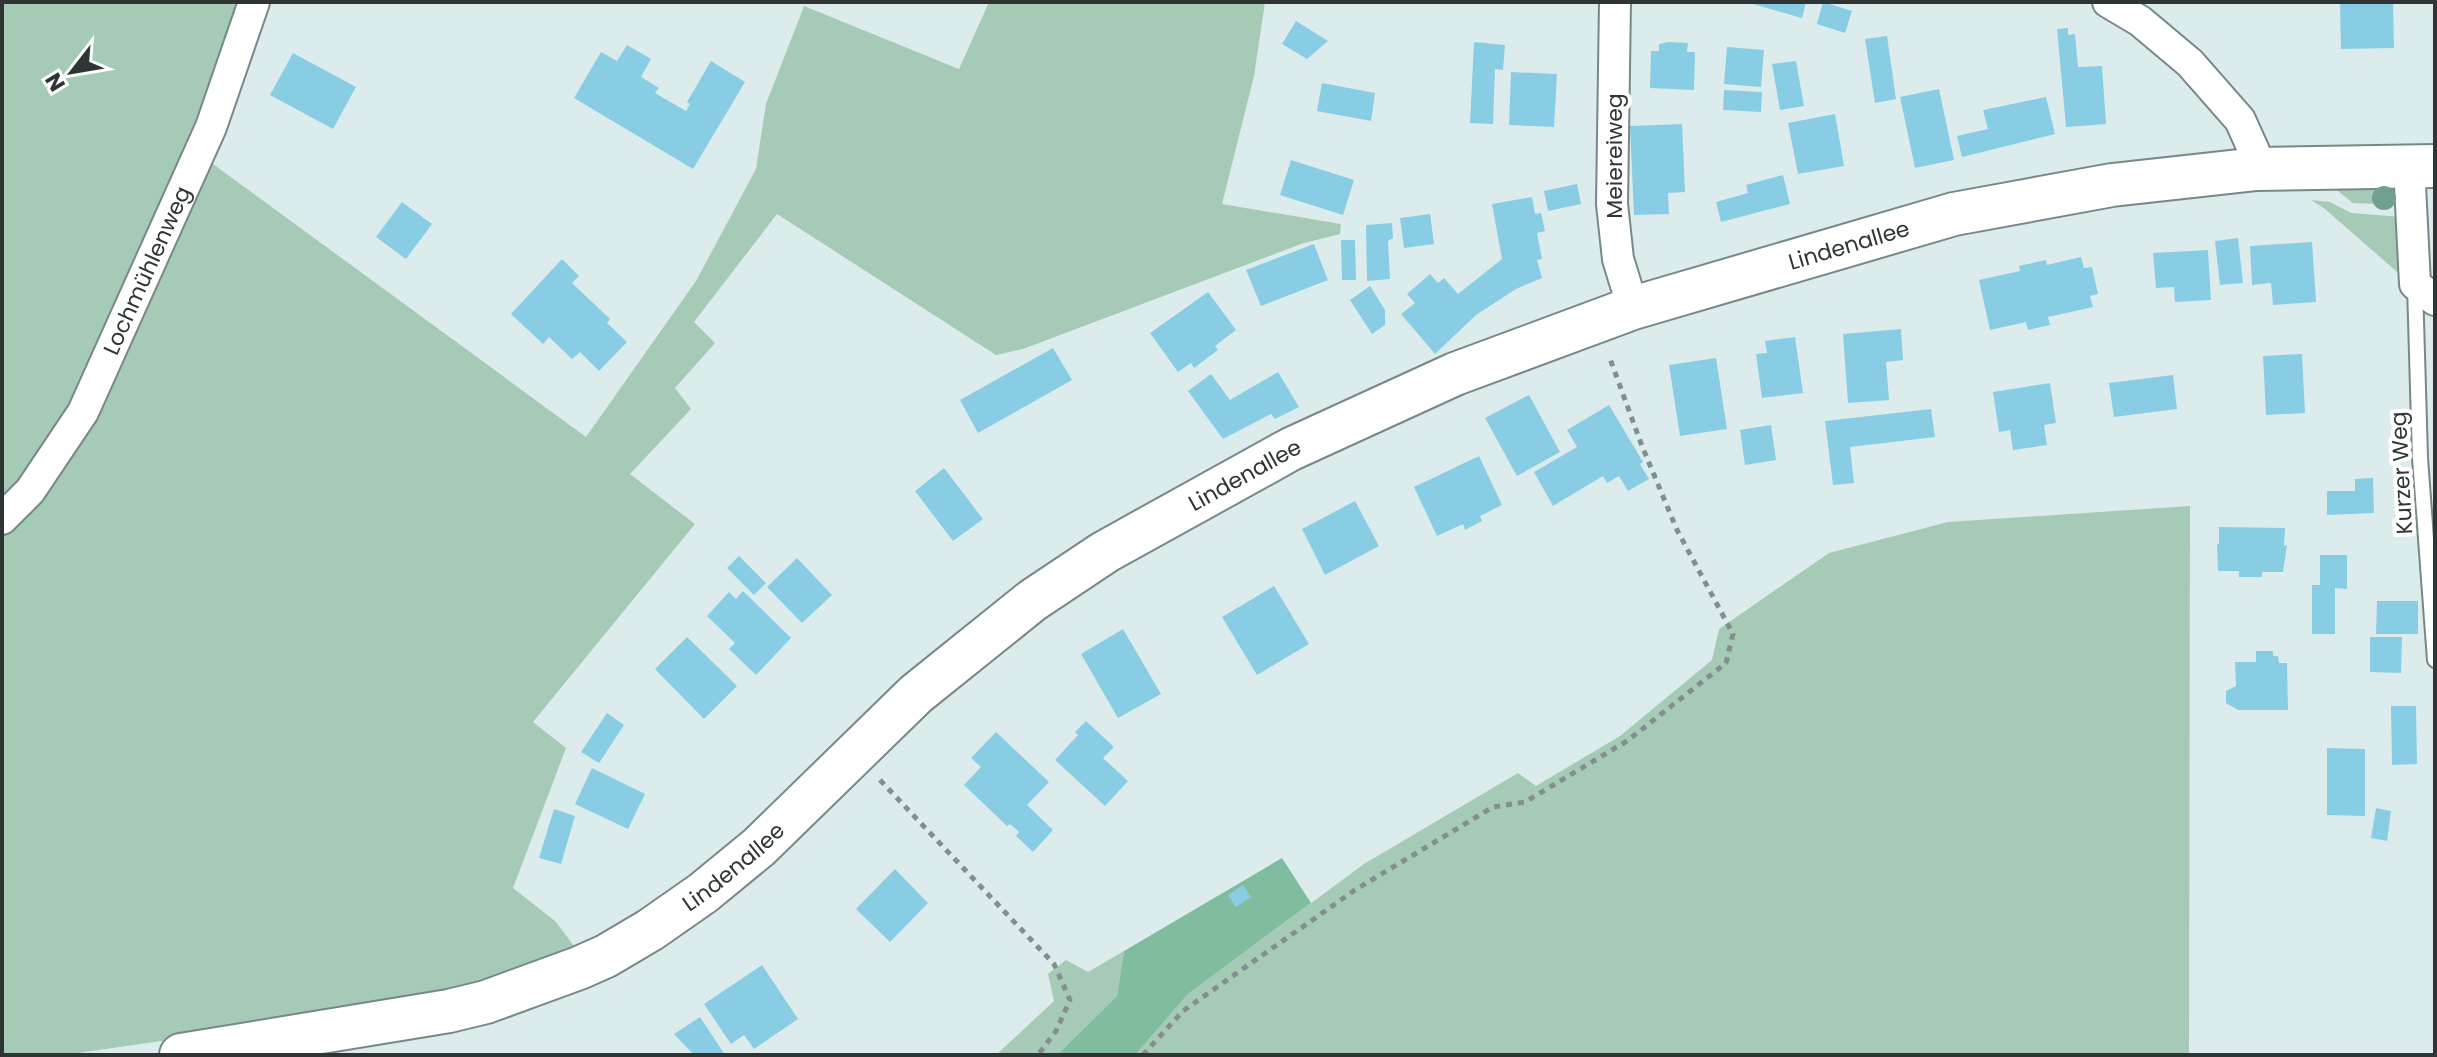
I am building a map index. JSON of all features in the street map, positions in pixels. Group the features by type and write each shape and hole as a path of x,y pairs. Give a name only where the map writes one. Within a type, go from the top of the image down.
{"street":[{"name":"Lochmühlenweg","path":"2,519 30,491 83,412 211,127 254,2"},
{"name":"Meiereiweg","path":"1615,2 1612,204 1618,259 1615,314"},
{"path":"2108,2 2140,21 2190,63 2240,120 2254,151 2257,169"},
{"name":"Lindenallee","path":"181,1055 486,1002 606,956 703,893 759,847 916,694 1033,600 1105,552 1304,443 1455,374 1615,314 1954,214 2112,185 2257,169 2422,166"},
{"path":"2422,166 2425,292"}],"lane":[{"name":"Kurzer Weg","path":"2425,292 2420,458 2435,660"}],"path":[{"path":"1143,1055 1183,1011 1355,890 1493,807 1525,802 1627,741 1726,663 1733,634 1677,530 1642,446 1615,314"},
{"path":"855,753 1054,964 1070,1000 1056,1031 1038,1055"}],"green space":[{"path":"2,2 245,2 204,123 80,392 2,508"},
{"path":"989,2 1265,2 1254,76 1222,204 1341,224 1340,234 1304,243 1023,349 996,355 777,214 694,322 715,343 675,388 691,409 630,474 695,524 533,722 566,748 513,888 555,921 578,951 480,987 210,1034 64,1055 2,1055 2,532 209,161 586,437 696,281 756,169 766,104 804,6 959,69"},
{"path":"2400,183 2401,205 2353,203 2338,191 2317,184"},
{"path":"2311,200 2330,202 2351,213 2402,217 2404,278 2325,209"},
{"path":"2190,506 2189,1055 1135,1055 1188,994 1364,864 1518,773 1536,786 1620,736 1712,660 1719,629 1829,553 1948,522"},
{"path":"1282,858 1311,903 1188,994 1135,1055 1057,1055 1117,996 1124,951"},
{"path":"1124,951 1117,996 1057,1055 996,1055 1054,1001 1048,974 1066,960 1088,972"}],"building":[{"path":"1746,2 1806,2 1802,18"},
{"path":"1823,2 1852,11 1845,33 1817,24"},
{"path":"2340,2 2393,2 2394,48 2341,49"},
{"path":"1296,21 1328,41 1307,59 1282,44"},
{"path":"2068,28 2068,35 2075,34 2078,67 2102,66 2106,124 2066,127 2057,29"},
{"path":"1887,36 1896,99 1875,103 1865,39"},
{"path":"1474,42 1505,45 1503,70 1495,69 1493,124 1470,123"},
{"path":"1688,43 1687,52 1695,52 1694,90 1650,88 1651,51 1659,51 1659,44"},
{"path":"627,45 651,59 641,77 659,88 655,93 686,111 690,104 687,102 711,61 745,82 693,169 574,98 601,52 617,61"},
{"path":"1727,47 1764,50 1761,87 1724,84"},
{"path":"293,53 356,87 333,129 270,95"},
{"path":"1796,61 1804,106 1780,110 1772,64"},
{"path":"1511,72 1557,74 1554,127 1509,125"},
{"path":"1322,83 1375,93 1371,121 1317,111"},
{"path":"1939,89 1954,160 1915,168 1900,97"},
{"path":"1724,90 1762,92 1761,112 1723,110"},
{"path":"2046,97 2055,134 1962,157 1957,136 1988,129 1983,110"},
{"path":"1835,114 1844,166 1798,174 1788,123"},
{"path":"1682,124 1685,192 1668,193 1669,214 1634,215 1630,126"},
{"path":"1291,160 1354,180 1343,215 1280,195"},
{"path":"1783,175 1790,204 1721,222 1716,202 1748,193 1746,185"},
{"path":"1577,184 1581,204 1548,211 1544,191"},
{"path":"1532,197 1535,214 1541,213 1545,231 1537,233 1542,259 1537,260 1542,278 1516,289 1476,315 1435,354 1401,314 1415,303 1407,294 1430,274 1438,283 1444,278 1458,294 1502,259 1492,204"},
{"path":"402,202 432,224 406,259 376,237"},
{"path":"1430,214 1434,244 1404,248 1400,218"},
{"path":"1392,223 1393,238 1388,241 1390,279 1367,281 1366,225"},
{"path":"2238,238 2243,283 2220,285 2215,241"},
{"path":"1341,240 1355,240 1356,280 1342,280"},
{"path":"2312,242 2316,302 2273,305 2271,283 2252,285 2250,246"},
{"path":"1314,244 1328,280 1261,306 1246,270"},
{"path":"2208,250 2211,300 2175,302 2174,287 2156,288 2153,253"},
{"path":"2081,257 2084,268 2092,267 2098,294 2090,296 2093,307 2048,317 2050,325 2028,330 2026,322 1990,330 1979,280 2020,271 2019,266 2046,260 2047,265"},
{"path":"562,259 579,276 572,283 610,319 607,323 627,342 599,371 580,352 572,359 549,337 543,344 511,314"},
{"path":"1370,286 1385,310 1385,325 1372,334 1350,300"},
{"path":"1208,292 1236,330 1215,346 1218,350 1194,368 1191,363 1178,372 1150,333"},
{"path":"1901,329 1903,360 1886,362 1889,400 1848,403 1843,334"},
{"path":"1795,337 1803,393 1762,398 1756,354 1767,353 1765,341"},
{"path":"1053,348 1072,380 978,433 960,400"},
{"path":"2302,354 2305,413 2266,415 2263,356"},
{"path":"1716,358 1727,429 1680,436 1669,365"},
{"path":"1278,372 1299,407 1275,419 1271,414 1223,439 1188,391 1211,374 1230,400"},
{"path":"2173,375 2177,409 2114,417 2109,383"},
{"path":"2050,383 2056,423 2044,425 2047,445 2013,450 2010,430 1999,432 1993,392"},
{"path":"1529,395 1560,452 1517,476 1485,418"},
{"path":"1609,405 1643,462 1640,464 1649,479 1628,491 1619,476 1607,483 1603,476 1553,506 1534,472 1577,447 1567,430"},
{"path":"1931,409 1935,437 1850,447 1854,483 1833,485 1825,421"},
{"path":"1771,425 1776,460 1745,465 1740,430"},
{"path":"1479,456 1502,505 1480,516 1482,521 1465,530 1463,524 1437,536 1414,487"},
{"path":"944,468 983,519 953,541 915,491"},
{"path":"2373,478 2374,513 2327,515 2327,491 2355,491 2355,479"},
{"path":"1355,501 1379,546 1325,575 1302,529"},
{"path":"2219,527 2285,528 2284,546 2287,545 2283,572 2262,572 2262,577 2239,577 2239,571 2218,571"},
{"path":"2320,555 2347,555 2347,589 2335,588 2335,634 2312,634 2312,585 2320,585"},
{"path":"739,556 766,583 754,595 727,568"},
{"path":"797,558 832,595 802,623 767,587"},
{"path":"1274,586 1309,644 1257,675 1222,617"},
{"path":"743,591 791,638 756,675 729,649 735,643 707,616 729,592 736,599"},
{"path":"2377,601 2418,601 2418,634 2376,634"},
{"path":"1123,629 1161,694 1118,718 1081,654"},
{"path":"687,637 737,686 704,719 655,669"},
{"path":"2370,637 2402,637 2401,673 2370,672"},
{"path":"2256,651 2273,651 2279,663 2287,663 2288,710 2238,710 2226,703 2226,691 2236,686 2235,662 2256,662"},
{"path":"2391,706 2416,706 2417,764 2392,765"},
{"path":"607,713 624,725 599,763 581,752"},
{"path":"1086,721 1114,747 1103,758 1128,781 1105,806 1055,760 1078,735 1075,732"},
{"path":"996,732 1049,782 1027,805 1053,830 1033,852 1016,836 1019,832 1010,824 1007,826 964,785 981,767 971,758"},
{"path":"2327,748 2365,749 2365,816 2327,815"},
{"path":"592,768 645,794 628,829 575,804"},
{"path":"2376,808 2391,811 2387,841 2371,838"},
{"path":"554,809 575,816 561,864 539,858"},
{"path":"895,869 928,903 890,942 856,909"},
{"path":"1243,885 1251,897 1236,907 1228,895"},
{"path":"762,965 798,1019 754,1049 744,1035 731,1044 704,1004"},
{"path":"700,1017 725,1055 694,1055 674,1034"}]}
